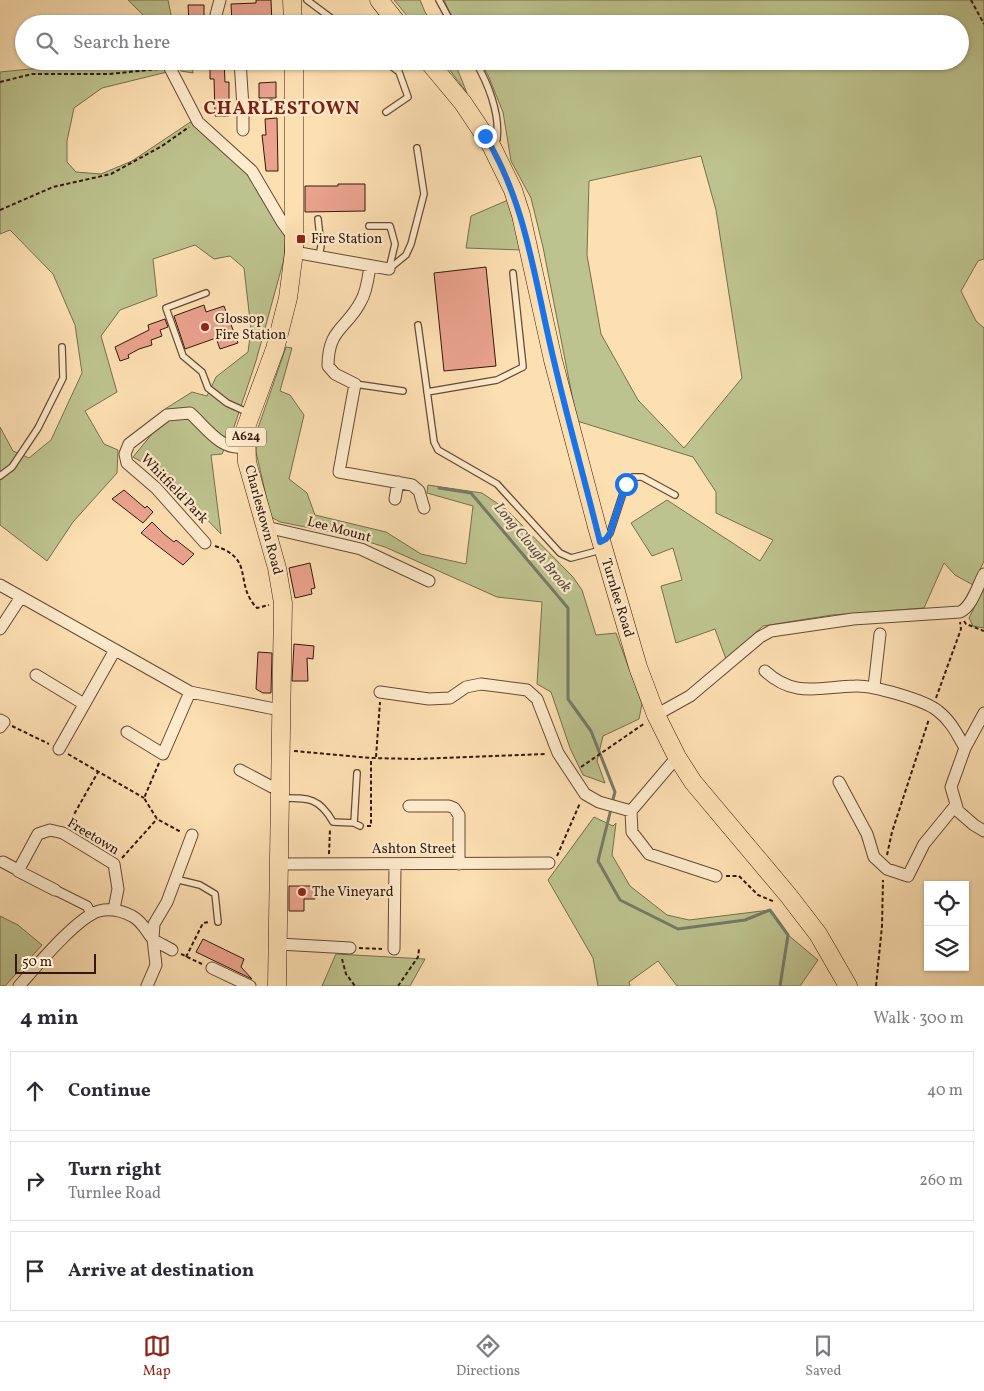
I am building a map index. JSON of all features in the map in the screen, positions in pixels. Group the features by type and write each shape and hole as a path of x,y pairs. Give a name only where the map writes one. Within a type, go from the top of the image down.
{"main road":[{"path":"292,0 293,15"},
{"path":"379,0 391,15"},
{"name":"Charlestown Road","path":"277,986 279,944 279,750 283,603 277,568 247,462 246,428 275,349 288,298 295,244 294,70"},
{"name":"Turnlee Road","path":"436,70 463,103 491,145 513,190 522,214 554,360 602,546 638,668 656,715 677,757 693,782 788,895 818,934 848,986"}],"street":[{"path":"216,15 220,0"},
{"path":"171,70 198,122 252,171 295,244 319,256 389,269"},
{"path":"240,70 243,130"},
{"path":"242,107 294,105"},
{"path":"370,266 360,303 330,341 328,354 328,366 335,374 355,384 340,472 412,485 419,491 424,508"},
{"name":"Whitfield Park","path":"205,543 156,488 127,463 125,454 129,444 166,415 190,413 221,443 232,447 246,446"},
{"path":"395,499 398,482"},
{"name":"Lee Mount","path":"266,528 361,549 429,581"},
{"path":"656,715 690,696 760,637 771,631 853,620 960,612 965,610 984,574"},
{"path":"0,585 190,692 280,710"},
{"path":"0,629 20,596"},
{"path":"874,687 880,634"},
{"path":"59,749 115,650"},
{"path":"765,671 776,681 792,688 814,690 857,686 874,687 933,707 948,720 965,748"},
{"path":"36,675 84,704"},
{"path":"380,692 429,699 450,698 466,687 481,684 527,690 537,698 558,754 584,794 600,802 626,810"},
{"path":"127,732 163,754 190,692"},
{"path":"984,713 965,748 951,786 955,806 974,825 984,831"},
{"path":"626,810 677,757"},
{"path":"240,770 272,787 279,793"},
{"path":"839,782 867,834 874,857 885,867 908,876 924,844 955,806"},
{"path":"409,806 449,806 454,808 459,815 459,864"},
{"path":"626,810 632,832 649,854 716,876"},
{"name":"Freetown","path":"18,870 38,834 50,830 64,833 114,864 118,889 114,909"},
{"path":"147,986 156,965 153,939 154,924 167,902 192,835"},
{"path":"2,861 35,881 87,906 95,913"},
{"name":"Ashton Street","path":"278,864 329,862 395,865 549,863"},
{"path":"394,949 395,865"},
{"path":"19,986 39,963 95,913 114,909 139,920 153,939 172,950"},
{"path":"279,944 346,948"},
{"path":"212,968 250,986"}],"lane":[{"path":"307,0 328,15"},
{"path":"439,0 447,15"},
{"path":"386,112 408,97 399,72 396,70"},
{"path":"480,70 496,118 497,139 491,145"},
{"path":"389,269 406,255 411,244 424,194 417,148"},
{"path":"318,219 321,246 319,256"},
{"path":"369,226 390,226 395,244 389,269"},
{"path":"427,392 497,380 522,367 513,273"},
{"path":"206,293 166,308 183,356 202,372 208,388 227,403 251,413"},
{"path":"418,324 434,442 438,450 496,484 560,554 571,558 602,546 610,533 626,484 633,477 642,476 675,495"},
{"path":"0,476 12,467 38,428 63,378 62,347"},
{"path":"355,384 403,391"},
{"path":"279,793 304,798 324,806 333,822 357,824 357,773"},
{"path":"175,879 200,885 215,894 218,922"}],"path":[{"path":"971,0 984,24"},
{"path":"0,82 32,74 108,74 149,70"},
{"path":"0,210 53,187 111,174 148,155 198,122"},
{"path":"205,543 230,551 238,559 248,598 257,608 283,603"},
{"path":"960,612 966,624 984,631"},
{"path":"876,986 885,867 892,832 960,629 960,612"},
{"path":"376,758 380,692"},
{"path":"571,775 656,715"},
{"path":"1,723 59,749 144,798 157,820 192,835"},
{"path":"279,750 371,758 452,759 558,754"},
{"path":"144,798 163,754"},
{"path":"357,824 370,826 371,758"},
{"path":"64,833 99,772"},
{"path":"549,863 556,859 574,813 584,794"},
{"path":"114,864 129,853 157,820"},
{"path":"329,862 330,827 333,822"},
{"path":"716,876 739,876 758,895 775,902 788,895"},
{"path":"186,957 203,923 218,922"},
{"path":"355,986 342,964 346,948 394,949"},
{"path":"398,986 418,957 419,949"},
{"path":"172,950 212,968"}],"green space":[{"path":"128,0 168,0 171,15 143,15"},
{"path":"394,0 420,0 427,15 406,15"},
{"path":"444,0 984,0 984,259 978,261 961,291 976,321 984,328 984,561 973,585 955,575 944,563 924,608 832,615 763,626 726,659 715,629 676,643 661,586 682,580 673,548 652,556 631,523 667,500 760,561 773,540 716,513 716,492 693,457 577,421 543,247 531,198 511,161 503,112 485,70 969,70 969,15 451,15","holes":["701,156 716,210 742,378 684,448 638,400 601,334 587,255 589,181"]},
{"path":"20,70 168,70 167,72 102,88 74,108 67,141 67,162 76,172 101,174 132,161 192,121 253,177 286,232 284,259 256,361 232,433 222,454 211,455 221,534 163,474 133,457 156,429 165,409 192,392 207,396 216,377 248,352 251,329 244,268 230,256 214,259 195,245 153,259 157,296 120,310 101,336 117,392 85,411 104,444 118,450 117,473 73,522 47,561 0,525 0,427 13,451 29,458 51,440 82,373 75,325 53,274 10,230 0,234 0,72"},
{"path":"192,70 193,73 181,71"},
{"path":"450,70 458,70 467,93"},
{"path":"508,200 521,250 466,248 471,216"},
{"path":"286,347 292,348 280,391 290,395 304,415 289,479 307,493 315,515 386,532 421,554 466,564 473,506 427,493 428,485 482,493 507,510 573,577 582,590 596,635 616,633 642,704 639,719 603,736 597,761 605,783 583,775 570,748 551,692 537,684 542,602 497,597 385,547 346,535 280,522 271,517 256,452 257,431"},
{"path":"984,588 984,628 973,626 969,618"},
{"path":"594,817 613,826 616,823 612,855 630,886 667,915 689,920 770,910 788,935 818,960 800,986 677,986 658,961 629,982 630,986 598,986 593,958 548,880"},
{"path":"0,916 18,925 42,945 5,986 0,986"},
{"path":"336,954 425,959 410,986 322,986"}],"building":[{"path":"256,0 271,0 272,15 232,15 231,4 256,3"},
{"path":"188,5 204,5 204,15 189,15"},
{"path":"210,70 224,70 225,82 229,82 229,116 215,116 214,79 210,79"},
{"path":"276,82 276,98 259,98 259,83"},
{"path":"277,118 278,171 266,171 262,135 266,135 265,119"},
{"path":"338,184 365,184 365,211 305,212 305,186 338,186"},
{"path":"486,267 496,366 444,371 434,273"},
{"name":"Glossop Fire Station","path":"204,305 206,312 224,306 238,343 220,349 216,338 185,349 174,316"},
{"path":"165,319 168,327 160,330 162,336 151,340 152,345 139,349 128,355 129,358 120,361 115,347 149,330 148,325"},
{"path":"124,490 145,508 147,506 153,512 143,523 112,499"},
{"path":"152,522 174,542 176,540 194,554 183,565 141,533"},
{"path":"310,563 315,588 311,589 312,594 295,598 289,568"},
{"path":"294,644 314,646 313,659 307,658 308,681 292,681"},
{"path":"258,652 272,653 271,693 263,693 256,689"},
{"name":"The Vineyard","path":"289,886 315,886 315,899 304,899 304,911 289,911"},
{"path":"203,939 244,959 241,967 252,979 196,952"}],"waterway":[{"name":"Long Clough Brook","path":"439,488 471,493 568,608 568,699 591,731 615,792 612,803"},
{"name":"Long Clough Brook","path":"611,809 598,861 620,900 678,929 745,920 770,910 788,935 780,986"}],"place":[{"name":"Fire Station","path":"301,239"},
{"name":"Glossop Fire Station","path":"205,327"},
{"name":"The Vineyard","path":"302,892"}],"district":[{"name":"CHARLESTOWN","path":"282,109"}],"route":[{"path":"485,136 513,190 522,214 554,360 600,542 606,539 610,533 626,484"}]}
